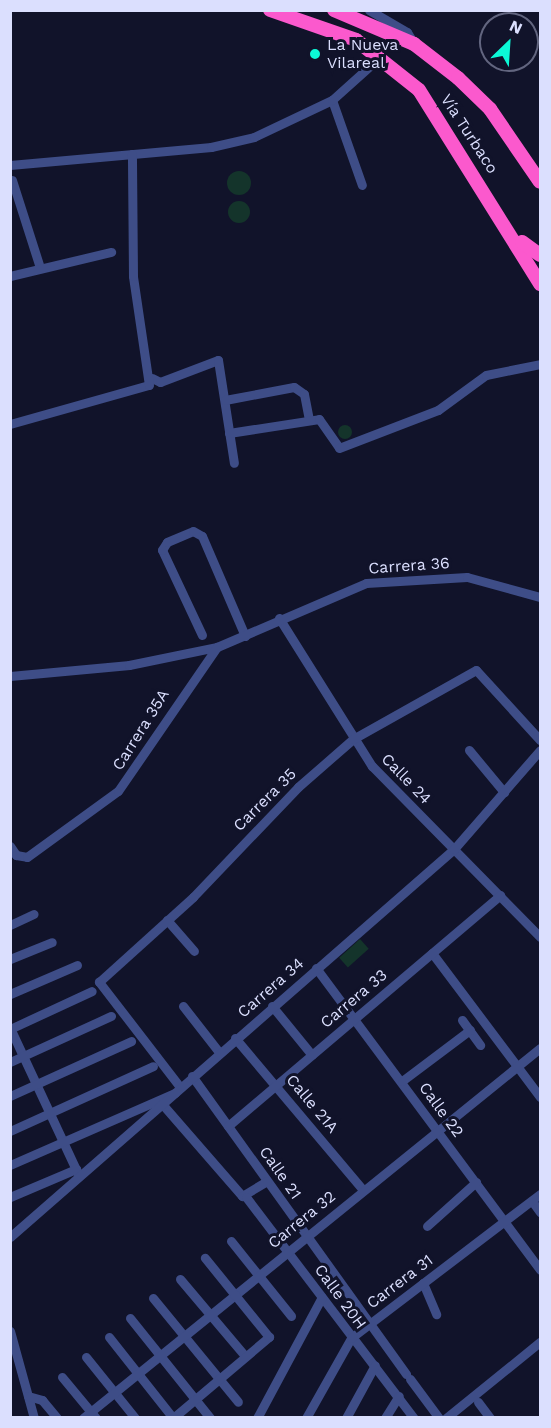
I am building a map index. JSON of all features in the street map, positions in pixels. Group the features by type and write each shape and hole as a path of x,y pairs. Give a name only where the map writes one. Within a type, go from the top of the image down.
{"highway":[{"name":"Vía Turbaco","path":"270,10 321,24 381,56 441,117 540,284"},
{"name":"Vía Turbaco","path":"334,10 414,44 490,109 532,166 540,182"},
{"path":"532,166 540,193"},
{"path":"490,199 498,201 529,251 540,255"}],"street":[{"path":"369,10 406,32 414,44"},
{"path":"10,165 132,154 254,138 332,100 381,56"},
{"path":"332,100 362,185"},
{"path":"132,154 133,276 152,378"},
{"path":"12,180 40,268"},
{"path":"10,276 111,252"},
{"path":"152,378 160,382 218,360 234,464"},
{"path":"229,433 309,420 325,422 339,448 438,410 486,375 540,364"},
{"path":"10,424 136,390 152,378"},
{"path":"225,400 294,387 304,394 309,420"},
{"path":"202,635 162,550 167,542 193,531 202,536 245,636"},
{"name":"Carrera 36","path":"10,676 129,665 216,647 245,636 279,618 366,583 467,577 540,597"},
{"name":"Calle 24","path":"279,618 353,740 372,766 540,938"},
{"name":"Carrera 35A","path":"10,846 21,858 118,791 216,647"},
{"name":"Carrera 35","path":"178,1090 99,982 353,740 476,670 540,740"},
{"path":"469,750 504,792"},
{"name":"Carrera 34","path":"10,1237 77,1173 163,1105 219,1052 454,849 540,750"},
{"name":"Carrera 33","path":"228,1126 500,895"},
{"path":"10,925 34,914"},
{"path":"166,920 194,951"},
{"path":"10,959 52,942"},
{"path":"432,953 540,1097"},
{"path":"10,994 77,965"},
{"name":"Calle 22","path":"316,968 540,1270"},
{"path":"10,1197 77,1173 11,1028 92,991"},
{"path":"183,1006 219,1052"},
{"path":"273,1006 312,1055"},
{"path":"10,1062 111,1016"},
{"path":"462,1020 480,1045"},
{"path":"402,1082 470,1030"},
{"name":"Calle 21A","path":"235,1038 363,1190"},
{"path":"10,1096 131,1041"},
{"name":"Carrera 32","path":"90,1415 114,1392 234,1294 540,1048"},
{"path":"10,1131 153,1066"},
{"name":"Calle 21","path":"192,1076 369,1325 439,1418"},
{"path":"10,1165 178,1090"},
{"path":"163,1105 246,1197 284,1254 287,1265"},
{"path":"246,1197 267,1181"},
{"path":"427,1226 476,1182"},
{"name":"Carrera 31","path":"307,1415 351,1338 540,1194"},
{"path":"532,1201 540,1212"},
{"path":"231,1241 291,1316"},
{"name":"Calle 20H","path":"284,1254 322,1298 414,1418"},
{"path":"109,1337 173,1418 269,1337 205,1257"},
{"path":"180,1279 245,1356"},
{"path":"423,1283 436,1314"},
{"path":"153,1298 238,1402"},
{"path":"257,1418 322,1298"},
{"path":"130,1318 210,1418"},
{"path":"10,1331 34,1418"},
{"path":"446,1418 540,1342"},
{"path":"86,1357 135,1418"},
{"path":"346,1418 375,1365"},
{"path":"62,1377 90,1415"},
{"path":"28,1396 42,1400 57,1418"},
{"path":"385,1418 399,1396"},
{"path":"478,1402 490,1418"},
{"path":"307,1415 318,1418"}],"green space":[{"path":"239,171 247,175 251,183 247,191 239,195 231,191 227,183 231,175"},
{"path":"239,201 247,204 250,212 247,220 239,223 231,220 228,212 231,204"},
{"path":"342,425 348,425 352,432 348,439 342,439 338,435 338,429"},
{"path":"360,939 369,949 348,967 339,958"}],"place":[{"name":"La Nueva Vilareal","path":"315,54"}]}
